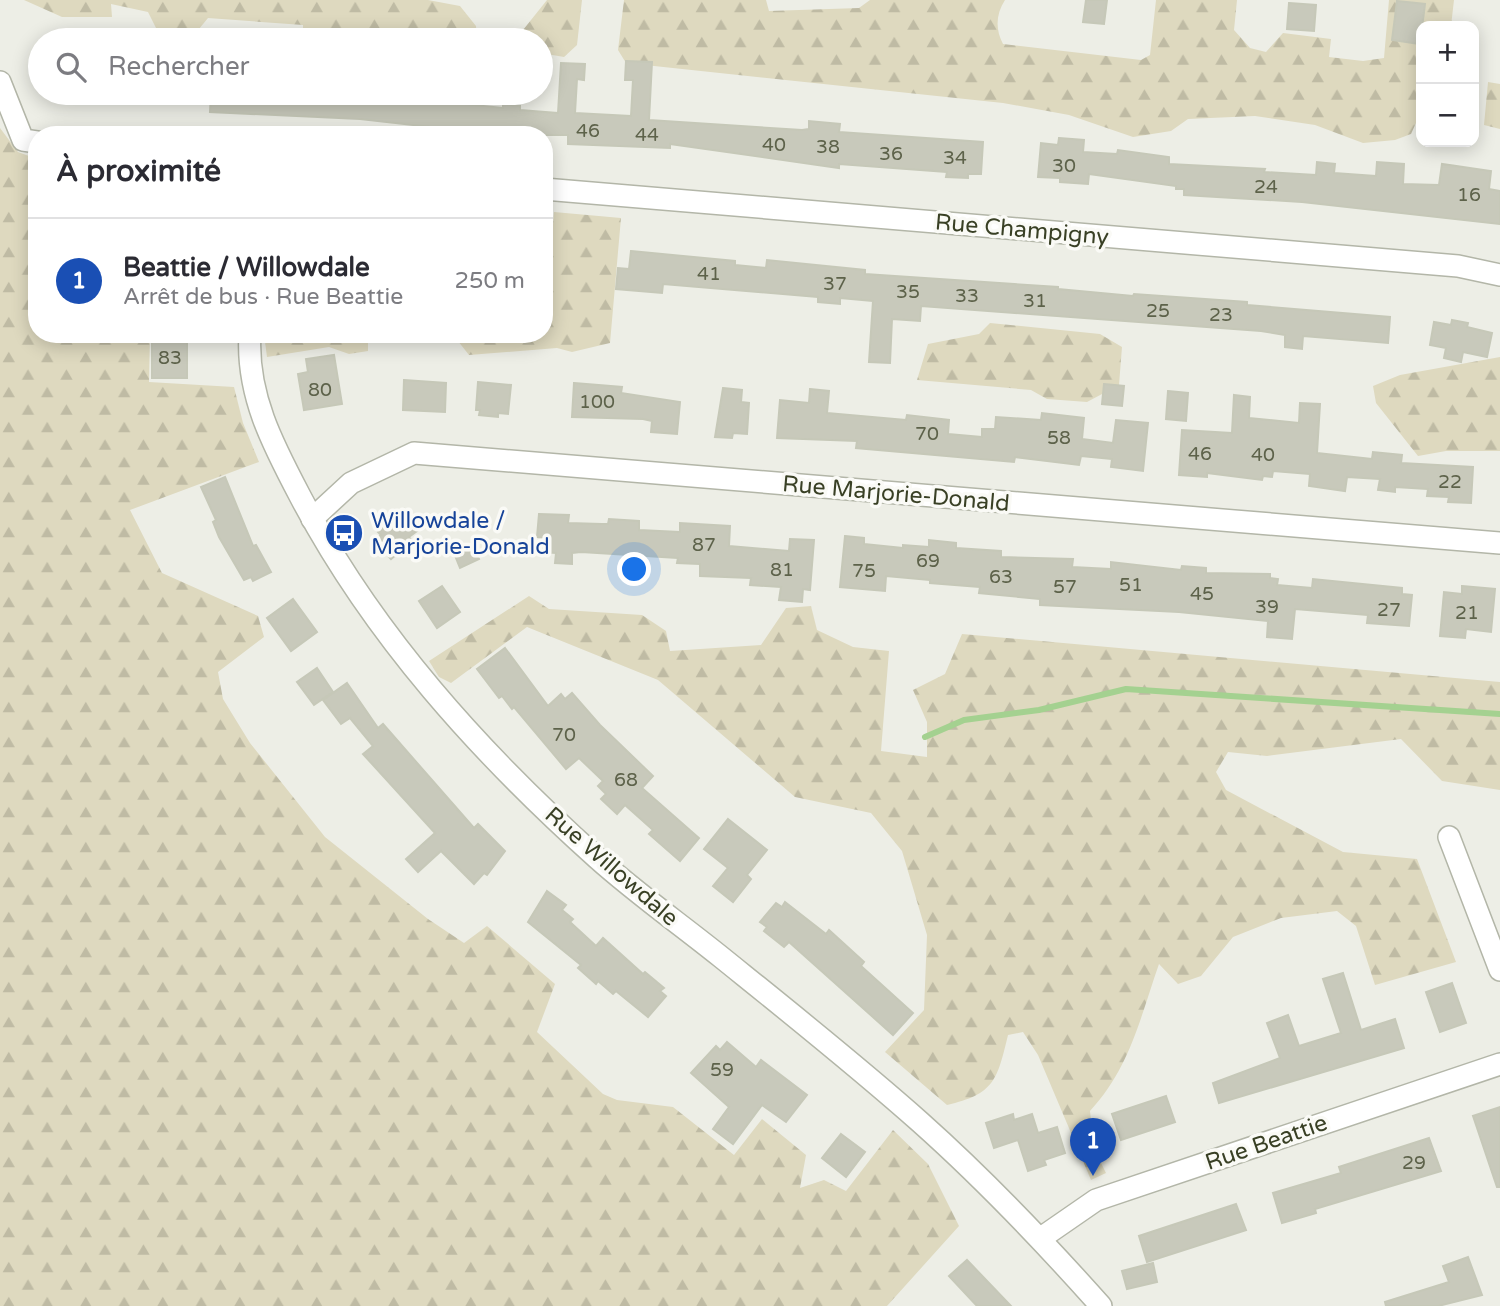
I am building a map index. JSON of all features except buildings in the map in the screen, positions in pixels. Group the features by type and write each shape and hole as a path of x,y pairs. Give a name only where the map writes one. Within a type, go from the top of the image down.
{"street":[{"path":"0,82 23,140 28,141"},
{"name":"Rue Champigny","path":"553,190 1458,266 1500,275"},
{"name":"Rue Willowdale","path":"249,343 254,390 269,437 312,519 367,605 404,656 508,774 619,877 920,1122 1041,1238 1101,1306"},
{"name":"Rue Marjorie-Donald","path":"312,519 351,483 414,453 1500,543"},
{"path":"1449,836 1500,970"},
{"name":"Rue Beattie","path":"1041,1238 1096,1200 1500,1064"}],"green space":[{"path":"24,0 428,0 460,6 476,28 303,28 303,25 208,18 200,28 156,28 148,12 111,4 112,17 62,17"},
{"path":"547,0 582,0 577,45 564,57 553,55 553,28 525,28"},
{"path":"624,0 766,0 769,11 859,8 870,0 1005,0 998,22 1003,44 1141,60 1150,55 1156,0 1237,0 1234,30 1250,48 1266,52 1283,33 1331,39 1329,57 1363,61 1384,58 1389,0 1454,0 1452,21 1416,21 1416,123 1411,134 1395,140 1363,143 1315,125 1255,116 1188,119 1171,131 1133,137 1069,115 1003,103 626,63 618,50"},
{"path":"1488,82 1500,84 1500,129 1484,125"},
{"path":"0,128 18,152 28,156 28,343 150,343 149,382 234,387 243,423 259,462 130,510 162,573 258,616 264,637 218,672 223,699 250,743 325,837 428,919 464,943 487,926 555,984 537,1032 603,1094 617,1100 673,1107 734,1155 762,1119 806,1155 800,1188 824,1180 846,1191 893,1130 928,1164 959,1226 887,1306 0,1306"},
{"path":"554,212 621,218 610,343 572,352 557,348 469,355 460,343 553,343"},
{"path":"990,323 1100,334 1122,347 1119,385 1087,402 1047,399 1031,390 917,380 928,344 979,334"},
{"path":"265,343 368,343 368,351 349,354 329,347 267,357"},
{"path":"1500,357 1500,451 1446,451 1418,456 1376,403 1373,386 1400,375"},
{"path":"529,596 549,609 642,615 666,631 670,651 761,645 786,608 811,606 817,630 853,647 889,651 881,751 927,757 927,722 913,690 945,674 962,634 1500,682 1500,790 1442,781 1401,739 1267,756 1228,752 1216,772 1226,790 1343,852 1417,859 1456,962 1375,985 1356,926 1337,911 1281,918 1233,937 1201,976 1178,984 1159,964 1124,1060 1104,1095 1090,1111 1094,1149 1106,1173 1091,1180 1038,1055 1023,1032 1008,1035 996,1074 984,1090 963,1101 947,1105 885,1052 924,1010 927,935 902,851 871,813 795,797 658,680 527,627 451,683 439,677 429,661"}],"waterway":[{"path":"925,737 964,720 1039,710 1126,689 1500,714"}],"place":[{"name":"Willowdale / Marjorie-Donald","path":"344,533"},
{"name":"Beattie / Willowdale","path":"1093,1176"}]}
